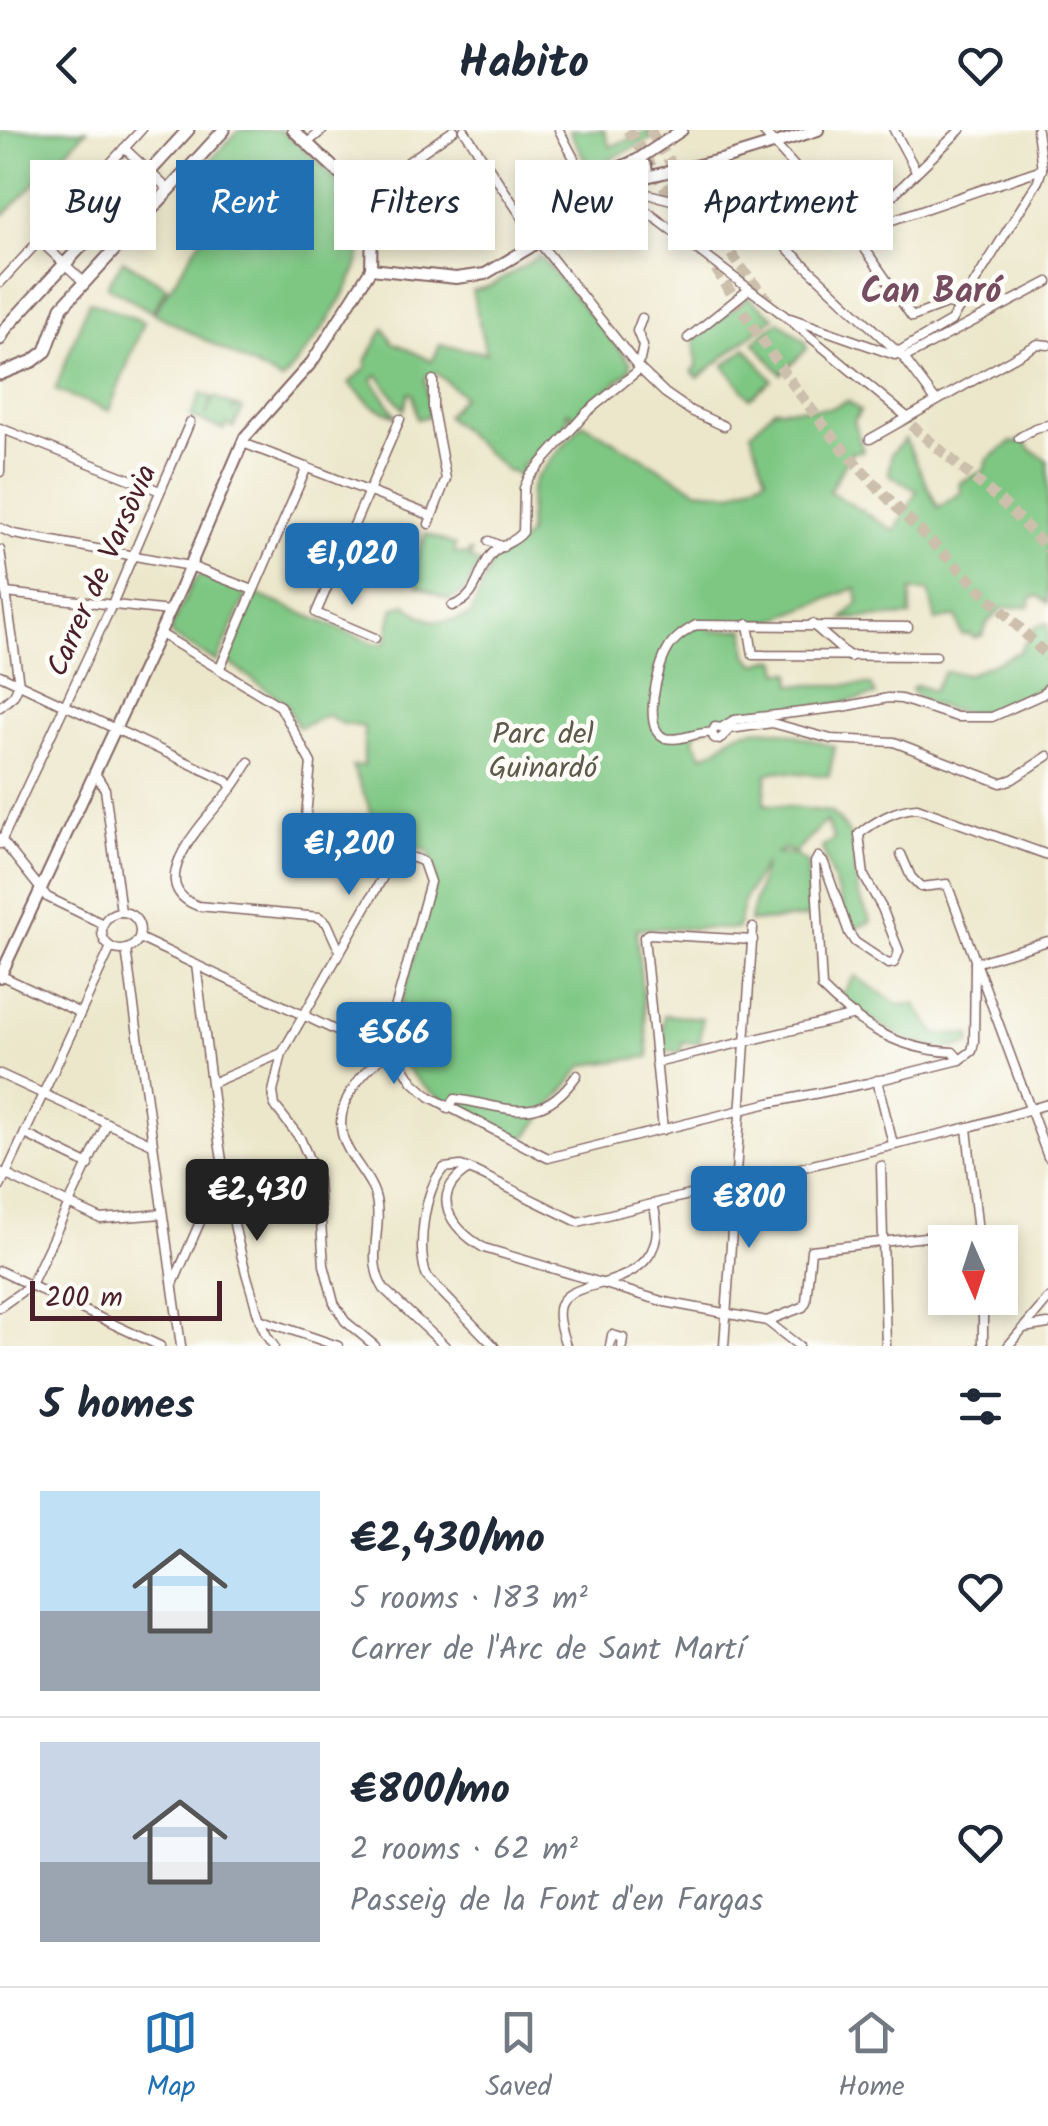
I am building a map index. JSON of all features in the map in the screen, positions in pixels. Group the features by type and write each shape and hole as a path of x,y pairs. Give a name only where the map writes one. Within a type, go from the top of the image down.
{"main road":[{"path":"156,165 188,130"},
{"path":"0,374 33,361 46,351 59,312 220,132"},
{"path":"0,340 78,250"}],"street":[{"path":"113,160 140,130"},
{"path":"293,130 334,168"},
{"path":"307,143 322,130"},
{"path":"411,160 454,130"},
{"path":"464,130 515,206"},
{"path":"559,130 575,160"},
{"path":"637,160 682,130"},
{"path":"762,130 789,160"},
{"path":"648,176 818,130"},
{"path":"894,130 916,171"},
{"path":"893,194 960,130"},
{"path":"1037,130 1048,180 1038,181"},
{"path":"124,148 137,160"},
{"path":"900,355 952,321 1038,181 1044,163"},
{"path":"893,219 1044,163"},
{"path":"156,178 169,190"},
{"path":"648,208 748,290 804,328 907,417"},
{"path":"0,283 31,250"},
{"path":"49,250 84,283"},
{"path":"80,1013 0,976 190,566 243,442 256,422 312,362 371,269 371,250"},
{"path":"371,269 476,277 522,250"},
{"path":"545,250 665,394 724,426"},
{"path":"789,250 900,355 936,401"},
{"path":"866,250 912,317 946,304 960,306"},
{"path":"804,328 900,355 1048,282"},
{"path":"688,338 748,290"},
{"path":"452,606 469,597 490,556 515,541 524,529 524,488 530,477 587,412 640,365 643,346 637,331 642,318"},
{"path":"870,439 1043,344 1048,333"},
{"path":"243,442 369,489 430,520 446,480 433,409 433,380"},
{"path":"375,638 316,613 400,419"},
{"name":"Carrer de Varsòvia","path":"1,840 112,605 190,422"},
{"path":"1019,438 1048,425"},
{"path":"0,472 1,428 160,491"},
{"path":"220,668 307,467"},
{"path":"0,528 14,534 190,566 253,590"},
{"path":"489,540 503,547"},
{"path":"0,550 19,684 14,695 0,707"},
{"path":"6,593 169,611"},
{"path":"0,626 9,618"},
{"path":"748,624 753,655 936,656"},
{"path":"812,624 850,656"},
{"path":"908,627 696,625 674,641 659,668 652,718 656,730 666,738 712,733 715,728 772,723 831,739 894,742 1001,783 1013,780 1048,756"},
{"path":"159,632 280,706 312,770 304,844 315,862 330,868 417,858 428,869 430,882 391,1023 392,1049 413,1082 448,1109 551,1159 956,1061 972,1051 974,1042 975,963"},
{"path":"0,674 227,781 232,788"},
{"path":"723,730 734,720 888,698 901,698 957,716 992,716 1043,694 1048,688"},
{"path":"249,762 182,853 175,873 180,894 198,906 319,917 328,923 340,952"},
{"path":"95,773 105,790 121,912"},
{"path":"956,1061 953,1052 921,1050 897,1043 822,988 815,862 818,857 824,863 840,912 855,942 888,964 894,963 899,952 864,876 859,834 894,813 916,808 1048,855"},
{"path":"1,840 46,897 103,924"},
{"path":"901,854 922,888 948,884 1048,1158"},
{"path":"375,1346 345,1322 328,1287 318,1180 300,1138 276,1106 274,1080 282,1053 383,877"},
{"path":"121,912 135,918 140,928 138,938 126,949 111,947 104,939 103,924 111,915 121,912"},
{"path":"724,1346 753,928"},
{"path":"663,1130 645,935 752,940"},
{"path":"138,938 375,1049"},
{"path":"975,963 1048,942"},
{"path":"0,1187 3,1173 25,1134 111,947"},
{"path":"126,949 182,1346"},
{"path":"196,965 236,1240 266,1338 274,1346"},
{"path":"656,1063 855,1015"},
{"path":"392,1049 346,1099 342,1113 344,1141 377,1204 374,1268 378,1279 445,1346"},
{"path":"212,1083 282,1053"},
{"path":"0,1074 152,1144"},
{"path":"448,1109 454,1099 509,1111 535,1110 556,1099 577,1076"},
{"path":"877,1080 893,1144"},
{"path":"490,1344 427,1277 422,1266 428,1196 444,1168 453,1165 468,1169 578,1222 968,1128 1048,1104"},
{"path":"0,1306 31,1285 108,1123"},
{"path":"968,1128 977,1225"},
{"path":"25,1134 89,1164"},
{"path":"881,1166 886,1346"},
{"path":"468,1169 454,1178 446,1196 449,1215 461,1234 484,1248 665,1302 766,1321 799,1346"},
{"path":"3,1173 102,1218 162,1214"},
{"path":"173,1285 216,1183 225,1178"},
{"path":"566,1346 558,1317 563,1300 576,1288 603,1282 643,1264 658,1238 653,1204"},
{"path":"766,1321 806,1302 811,1250 928,1237"},
{"path":"0,1271 160,1346"},
{"path":"1008,1346 1048,1299"},
{"path":"983,1315 983,1346"},
{"path":"259,1317 268,1325 338,1346"},
{"path":"1023,1328 1048,1324"},
{"path":"610,1346 612,1335 622,1338 622,1346"}],"green space":[{"path":"0,130 87,130 58,160 30,160 30,188 5,214 0,211"},
{"path":"239,130 281,130 334,177 334,250 362,250 342,298 282,381 154,313 194,250 314,250 314,160 211,160"},
{"path":"569,130 604,130 610,147 648,131 653,138 608,160 585,160"},
{"path":"540,256 631,363 630,370 576,417 566,413 570,417 564,424 567,427 549,446 544,443 532,456 534,464 528,460 521,466 525,473 520,478 511,470 508,472 446,416 463,396 437,373 425,379 430,416 417,419 413,394 409,393 404,410 378,375 372,379 397,417 371,405 349,383 366,368 384,328 393,343 433,360 440,345 486,353 472,291 491,286"},
{"path":"123,260 167,287 152,312 107,286"},
{"path":"748,297 774,317 698,378 692,371 697,367 694,339"},
{"path":"89,301 144,322 109,411 55,390"},
{"path":"779,321 805,342 807,349 781,374 754,342"},
{"path":"746,348 772,380 750,398 724,366"},
{"path":"201,393 212,398 205,417 214,397 234,406 232,413 236,406 243,409 233,428 227,424 224,430 191,417"},
{"name":"Parc del Guinardó","path":"848,401 860,411 854,421 863,451 852,452 829,491 895,531 917,491 889,474 891,454 905,439 938,508 962,492 959,483 984,471 988,459 1012,442 1024,438 1030,449 1048,461 1048,603 1038,596 1030,599 1030,606 1003,608 987,623 983,635 974,638 962,635 956,616 936,621 929,591 911,591 911,616 843,619 859,602 856,588 771,621 710,624 711,631 745,629 747,655 756,664 778,661 780,672 791,672 792,685 871,685 876,695 838,704 735,716 696,731 694,740 702,755 737,734 765,729 835,747 829,776 777,771 767,774 764,804 830,812 839,820 853,839 858,893 871,922 851,930 822,848 834,839 826,821 795,853 785,849 775,854 793,854 807,863 811,917 749,922 765,863 744,900 737,929 636,928 649,1057 584,1065 524,1140 462,1111 432,1093 409,1071 400,1056 394,1027 436,876 428,850 377,841 368,804 352,766 364,766 364,727 340,723 328,715 299,728 284,702 227,661 256,594 376,644 385,643 394,608 406,604 435,621 470,616 493,560 528,534 530,494 535,479 583,423 697,490 732,493 766,477 751,432 774,409 831,408"},
{"path":"426,534 455,545 454,553 472,552 470,559 479,563 466,591 449,600 418,586 416,566"},
{"path":"201,575 243,590 246,596 217,662 172,636 171,628 193,582"},
{"path":"1048,623 1048,684 1010,705 986,712 960,712 926,702 911,690 916,685 933,691 944,672 969,674 1019,652 1036,626"},
{"path":"855,976 899,1005 915,1004 936,1034 971,1035 970,1044 935,1047 885,1028 840,998"},
{"path":"664,1015 702,1018 700,1043 682,1042 681,1052 662,1051"}],"tunnel":[{"path":"628,130 748,319 826,428 906,517 1048,657"},
{"path":"650,130 722,242 772,305"},
{"path":"899,415 1004,504 1048,549"}],"district":[{"name":"Can Baró","path":"931,290"}]}
